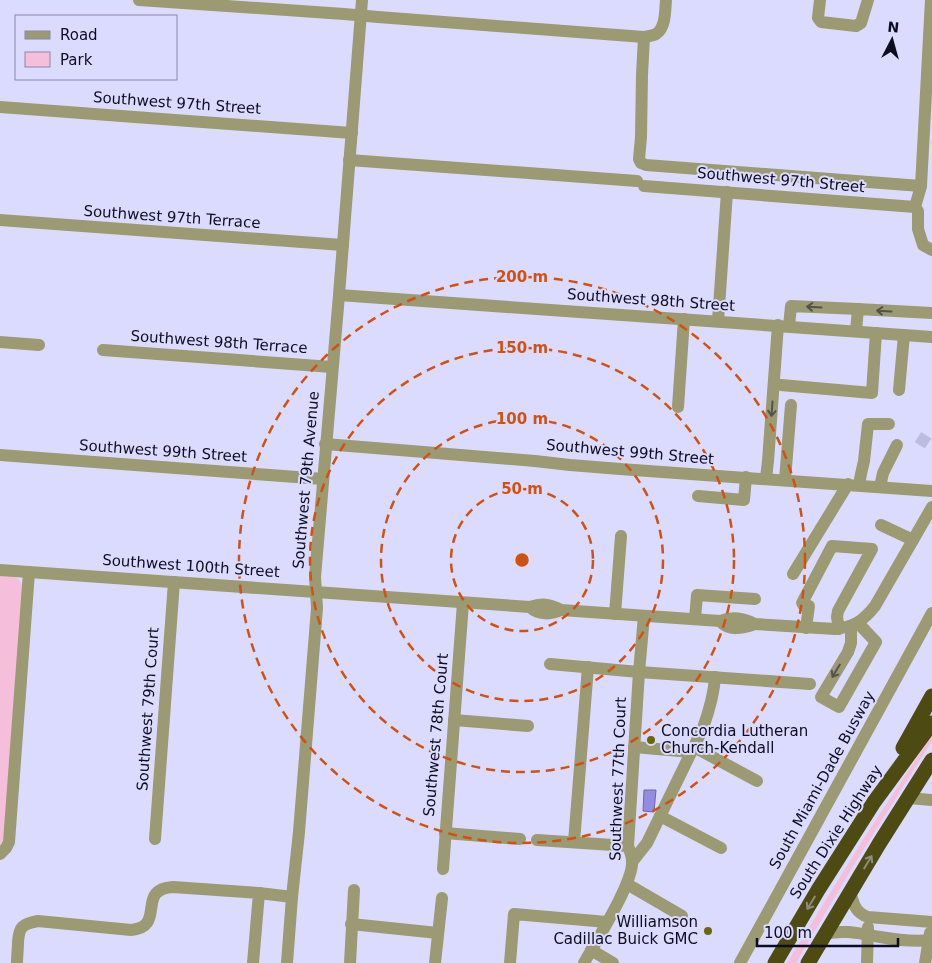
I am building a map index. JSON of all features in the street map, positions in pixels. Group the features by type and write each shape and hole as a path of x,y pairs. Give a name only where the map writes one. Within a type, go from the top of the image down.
{"highway":[{"path":"874,802 932,696"},
{"name":"South Dixie Highway","path":"775,963 818,890 874,802 932,723"},
{"path":"808,963 908,798 927,775 932,760"}],"street":[{"path":"139,0 205,2 360,16 644,37 653,36 659,32 663,23 666,0"},
{"name":"Southwest 79th Avenue","path":"289,963 292,897 317,608 314,577 339,295 362,0"},
{"path":"820,0 818,18 821,22 856,26 860,23 868,0"},
{"path":"932,0 921,186 915,207 918,211 918,229 923,245 932,250"},
{"path":"644,37 639,159 641,163 646,165 921,186"},
{"name":"Southwest 97th Street","path":"0,107 352,132"},
{"name":"Southwest 97th Street","path":"349,160 915,207"},
{"path":"718,321 727,192"},
{"name":"Southwest 97th Terrace","path":"0,220 343,245"},
{"name":"Southwest 98th Street","path":"339,295 932,337"},
{"path":"766,478 784,326 791,306 932,314"},
{"path":"856,332 858,309"},
{"path":"678,407 684,319"},
{"path":"781,386 872,393 876,333"},
{"path":"899,390 904,335"},
{"path":"0,342 39,345"},
{"name":"Southwest 98th Terrace","path":"103,350 332,367"},
{"path":"785,480 791,405"},
{"path":"793,574 860,474 864,461 868,424 889,424"},
{"name":"Southwest 99th Street","path":"325,444 535,460 620,469 932,491"},
{"path":"880,487 883,473 897,445"},
{"name":"Southwest 99th Street","path":"0,455 323,480"},
{"path":"698,496 744,500 746,477"},
{"path":"849,626 866,617 875,606 932,507"},
{"path":"881,525 913,540"},
{"path":"615,614 621,536"},
{"path":"806,628 809,606 802,604 832,546 872,549 838,611 837,617 876,642 839,707 821,697 848,652 851,641 849,626"},
{"name":"Southwest 100th Street","path":"0,570 316,591 463,603 530,607 546,604 561,610 694,620 720,621 737,618 755,624 806,628 849,626"},
{"path":"3,851 9,842 29,572"},
{"name":"Southwest 79th Court","path":"155,839 174,582"},
{"path":"694,620 697,594 755,599"},
{"name":"Southwest 78th Court","path":"443,869 463,603"},
{"name":"South Miami-Dade Busway","path":"740,963 932,613"},
{"name":"Southwest 77th Court","path":"584,963 627,884 632,862 628,846 644,616"},
{"path":"550,664 810,684"},
{"path":"574,842 588,667"},
{"path":"632,862 647,843 703,728 710,708 715,677"},
{"path":"454,720 528,726"},
{"path":"634,747 693,750 757,781"},
{"path":"908,798 932,800"},
{"path":"660,816 721,848"},
{"path":"445,833 520,839"},
{"path":"537,840 628,846"},
{"path":"627,884 682,916"},
{"path":"17,963 19,930 23,926 38,921 131,930 138,929 148,923 153,898 157,891 163,887 292,897"},
{"path":"350,963 354,890"},
{"path":"825,934 840,931 867,934 908,940 929,949 932,922 868,917 857,910 850,892"},
{"path":"253,963 259,893"},
{"path":"435,963 442,898"},
{"path":"510,963 514,914 607,922"},
{"path":"867,963 868,917"},
{"path":"351,924 438,933"},
{"path":"591,950 613,963"}],"green space":[{"path":"0,574 17,578 23,588 4,837 0,845"},
{"path":"932,735 932,741 852,868 796,963 787,963 866,835"}],"shaded area":[{"path":"644,790 656,790 654,812 643,811"}],"tunnel":[{"path":"918,437 932,446"}],"place":[{"name":"Concordia Lutheran Church-Kendall","path":"651,740"},
{"name":"Williamson Cadillac Buick GMC","path":"708,931"}]}
